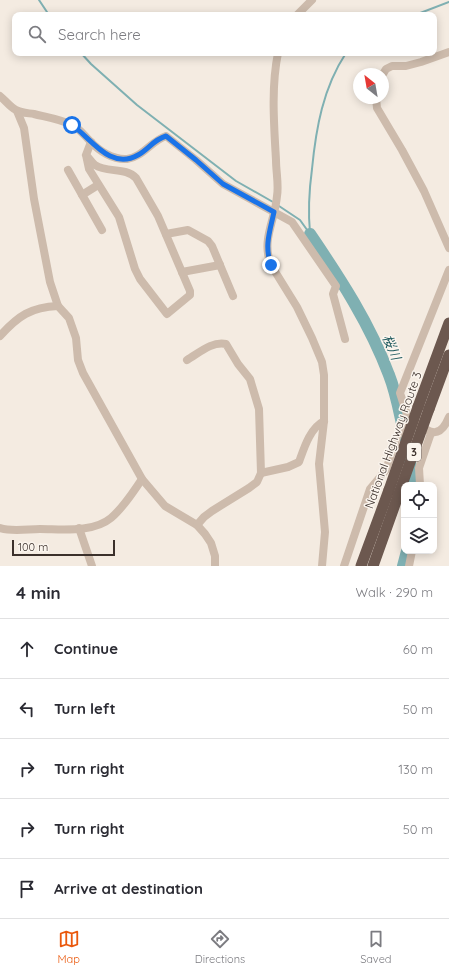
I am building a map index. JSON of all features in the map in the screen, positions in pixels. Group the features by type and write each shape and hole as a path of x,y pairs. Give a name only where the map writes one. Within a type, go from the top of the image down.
{"highway":[{"name":"National Highway Route 3","path":"373,566 394,493 424,408 449,323"},
{"name":"National Highway Route 3","path":"424,408 449,355"},
{"name":"National Highway Route 3","path":"362,566 394,493"}],"street":[{"path":"299,12 312,0"},
{"path":"389,68 392,66 406,66 449,52"},
{"path":"277,56 274,72 275,141 278,196 267,244 271,265 300,313 322,362 324,375 324,421 319,464 325,532 322,566"},
{"path":"0,96 17,111 24,128 41,239 50,282 58,306 69,318 76,338 78,360 83,373 142,479 165,506 197,525 211,543 216,566"},
{"path":"377,104 377,108 424,191 449,248"},
{"path":"17,111 46,117 72,125 80,130 91,142 109,156 127,159 138,156 158,139 166,136 223,184 292,222 336,286 333,294 345,339"},
{"path":"86,155 95,165 110,171 132,174 136,178 158,216 190,291 190,295 167,314 140,279 135,269 119,217 89,169 86,155 91,142"},
{"path":"68,170 102,230"},
{"path":"82,195 98,185"},
{"path":"166,234 188,230 208,241 212,246 233,296"},
{"path":"182,272 220,265"},
{"path":"449,270 400,393 408,418 431,433 438,432 443,428 449,417"},
{"path":"0,336 20,317 31,310 43,306 58,306"},
{"path":"187,360 211,346 220,343 226,344 238,364 250,379 259,409 261,473 257,482 212,510 197,525"},
{"path":"344,566 370,489 386,470 398,437 408,418"},
{"path":"261,473 288,467 298,462 314,429 324,421"},
{"path":"420,482 419,468 431,433"},
{"path":"0,528 79,528 98,525 111,518 119,510 142,479"},
{"path":"79,528 92,566"},
{"path":"409,566 411,554"}],"waterway":[{"path":"39,0 47,12"},
{"path":"423,12 449,2"},
{"path":"84,56 137,105 236,181 273,202"},
{"path":"310,233 310,185 318,124 326,94 338,66 344,56"},
{"path":"279,206 300,220 310,234"},
{"name":"桜川","path":"310,234 354,302 373,338 392,383 405,437"},
{"name":"桜川","path":"409,455 414,482"},
{"name":"桜川","path":"403,566 406,554"}],"route":[{"path":"72,125 80,130 100,151 109,156 118,158 127,159 138,156 158,139 166,136 223,184 274,212 267,244 271,265"}]}
